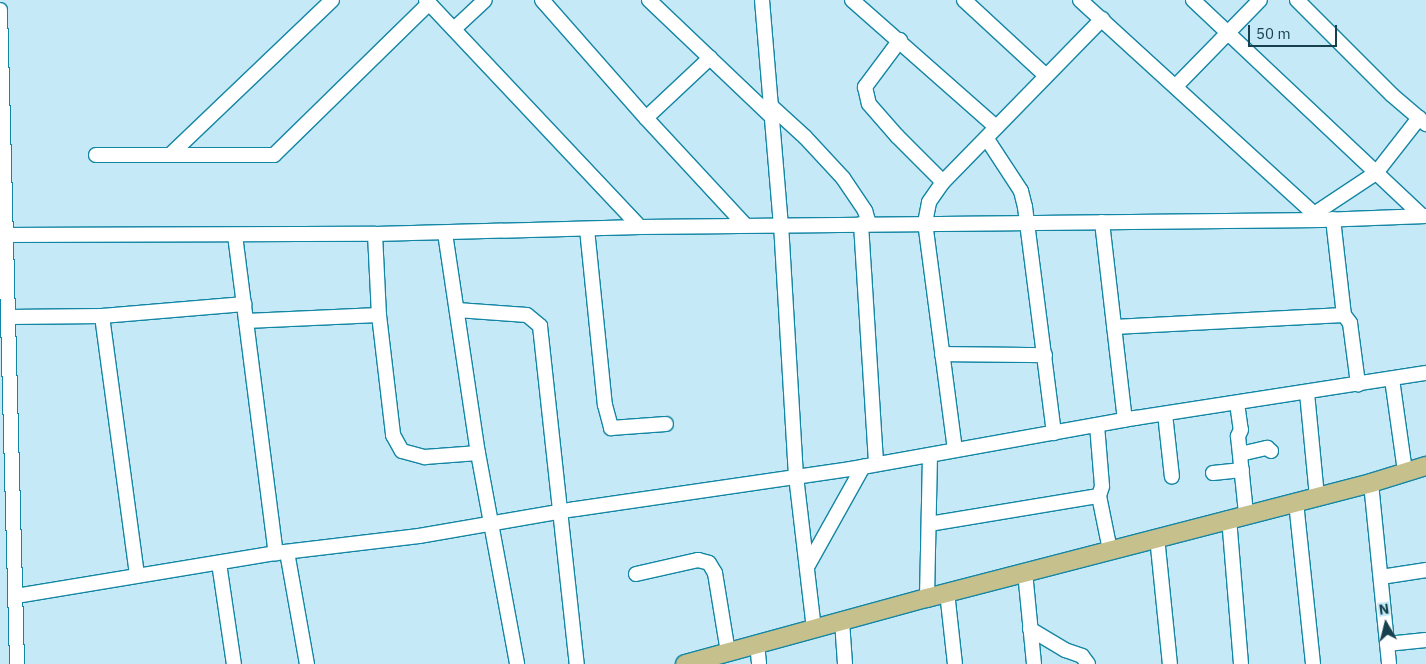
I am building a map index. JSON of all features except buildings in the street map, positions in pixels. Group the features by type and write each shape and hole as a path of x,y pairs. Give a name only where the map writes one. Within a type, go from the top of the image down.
{"main road":[{"path":"687,664 842,620 1296,502 1426,466"}],"street":[{"path":"454,29 485,0"},
{"path":"542,0 646,118 745,225"},
{"path":"649,0 771,112 805,137 843,178 865,211 870,466 807,567"},
{"path":"762,0 781,224 796,476 814,628"},
{"path":"852,0 900,40 996,127"},
{"path":"964,0 1045,75"},
{"path":"1080,0 1323,218 1344,316 1350,323 1358,384"},
{"path":"1193,0 1424,216"},
{"path":"1176,86 1227,31 1260,0"},
{"path":"1297,0 1392,95 1423,121 1376,173 1323,218"},
{"path":"96,155 274,155 428,2 640,227"},
{"path":"170,155 324,3"},
{"path":"0,10 3,235 8,317 17,664"},
{"path":"955,450 925,223 929,202 944,182 987,139 1045,75 1102,19"},
{"path":"900,40 865,87 869,104 897,136 944,182"},
{"path":"646,118 710,58"},
{"path":"987,139 1021,191 1045,354 1054,433"},
{"path":"3,235 375,234 781,224 1027,223 1424,216"},
{"path":"1102,222 1125,420"},
{"path":"587,229 604,405 611,428 666,424"},
{"path":"445,233 478,453 517,664"},
{"path":"375,234 379,315 393,435 402,451 425,457 478,453"},
{"path":"234,235 282,552 306,664"},
{"path":"8,317 102,316 244,304"},
{"path":"456,310 527,315 540,326 577,664"},
{"path":"246,321 379,315"},
{"path":"102,316 137,575"},
{"path":"1114,327 1344,316"},
{"path":"942,354 1045,354"},
{"path":"16,596 282,552 418,536 559,512 870,466 1125,420 1426,373"},
{"path":"1392,378 1405,472"},
{"path":"1307,393 1317,496"},
{"path":"1237,403 1241,430 1238,436 1246,514"},
{"path":"1165,414 1172,477"},
{"path":"1097,425 1102,486 1099,496 1110,550"},
{"path":"1240,454 1267,448 1272,450"},
{"path":"927,598 930,455"},
{"path":"1213,473 1242,470"},
{"path":"1371,482 1389,664"},
{"path":"929,524 1099,496"},
{"path":"1296,502 1313,664"},
{"path":"1229,518 1241,664"},
{"path":"1157,537 1170,664"},
{"path":"636,574 698,560 709,563 715,573 728,652"},
{"path":"220,563 234,664"},
{"path":"1381,578 1426,570"},
{"path":"1024,572 1034,664"},
{"path":"947,592 955,664"},
{"path":"842,620 845,664"},
{"path":"1030,629 1065,650 1082,656 1088,664"},
{"path":"1387,644 1426,640"},
{"path":"757,644 759,664"}]}
